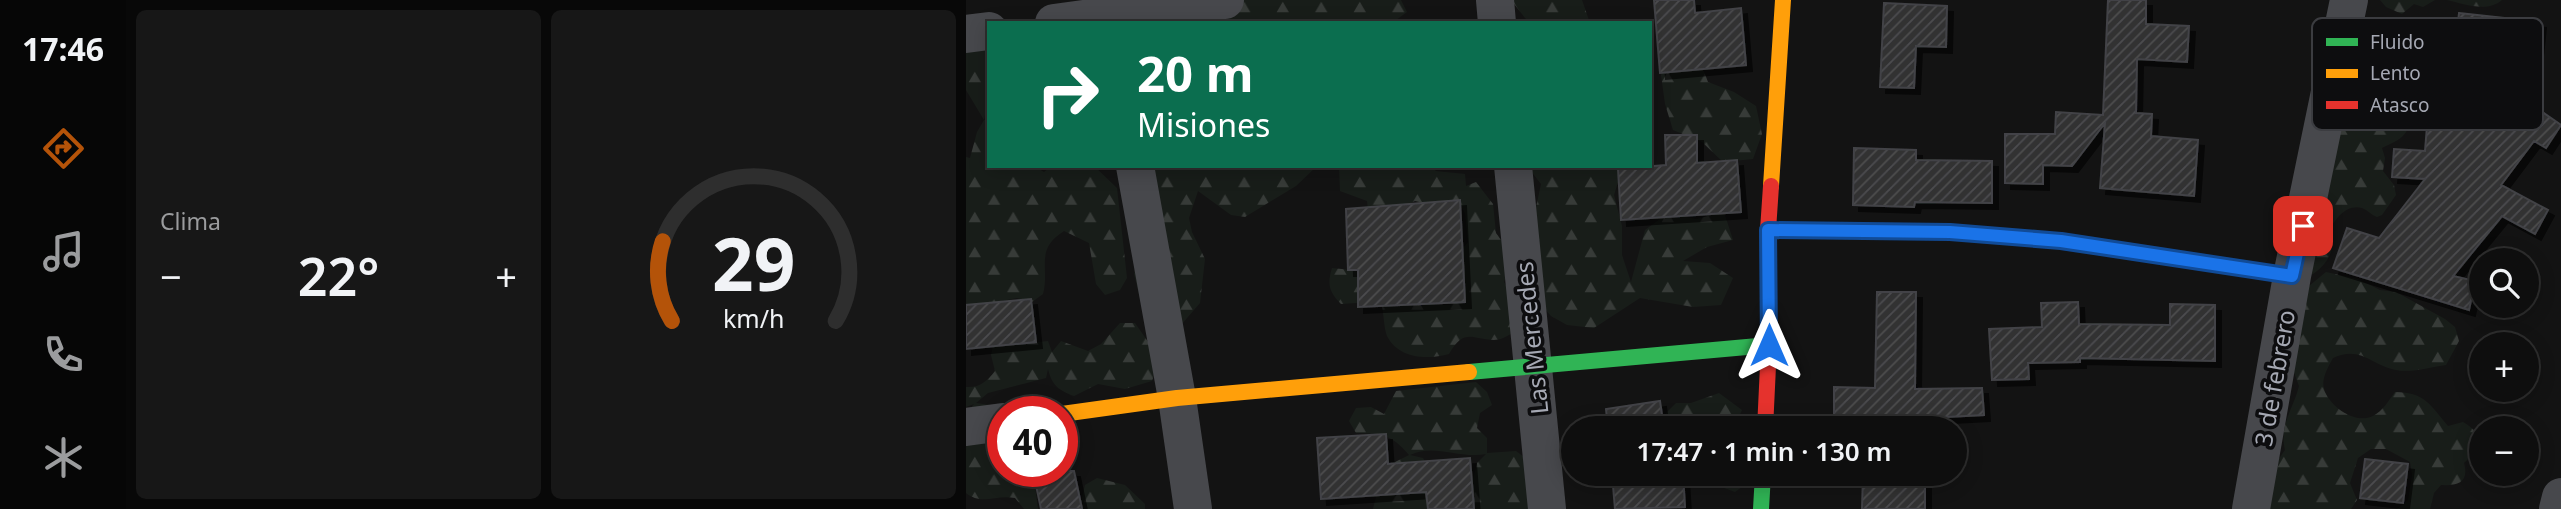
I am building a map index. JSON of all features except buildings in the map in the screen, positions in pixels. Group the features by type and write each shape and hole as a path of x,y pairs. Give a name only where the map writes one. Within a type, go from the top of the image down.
{"street":[{"path":"1065,21 1107,13 1225,0"},
{"path":"1495,0 1497,21"},
{"path":"1766,416 1769,345 1768,230 1783,0"},
{"name":"3 de febrero","path":"2345,18 2349,0"},
{"path":"966,34 987,31"},
{"name":"3 de febrero","path":"2251,509 2292,276 2322,130"},
{"path":"1135,168 1177,398 1193,509"},
{"name":"Las Mercedes","path":"1513,168 1535,366 1547,509"},
{"path":"1768,230 1950,232 2061,241 2292,276"},
{"path":"1078,412 1177,398 1769,345"},
{"path":"966,427 987,424"},
{"path":"1761,509 1762,486"},
{"path":"2558,509 2561,497"}],"green space":[{"path":"1222,0 1401,0 1407,12 1396,20 1384,21 1230,21 1219,10"},
{"path":"1511,0 1582,0 1589,21 1527,21"},
{"path":"2380,0 2435,0 2423,7 2414,4 2402,14 2386,7"},
{"path":"2447,0 2502,0 2482,7"},
{"path":"966,32 987,37 987,116 984,120 966,90"},
{"path":"1671,48 1698,56 1708,82 1734,92 1756,106 1762,134 1753,159 1723,162 1702,142 1673,130 1665,104 1661,75"},
{"path":"984,120 987,120 987,168 1037,168 1044,172 1049,168 1096,168 1117,188 1127,278 1120,290 1105,295 1096,284 1089,243 1064,231 1049,245 1046,252 1043,294 1032,302 1017,298 966,308 966,157 970,158 977,132"},
{"path":"2332,130 2407,130 2400,139 2382,148 2385,158 2383,171 2394,185 2396,195 2382,215 2377,217 2356,207 2341,214 2328,232 2332,242 2329,257 2319,270 2311,275"},
{"path":"1128,168 1315,168 1296,186 1245,217 1231,215 1198,191 1189,218 1192,232 1205,259 1200,303 1181,325 1144,314 1134,274 1142,233"},
{"path":"1339,168 1432,168 1436,171 1465,174 1466,186 1476,182 1493,204 1496,233 1513,255 1504,282 1519,307 1511,334 1496,340 1468,337 1459,341 1449,354 1414,356 1392,344 1385,329 1382,307 1370,302 1341,304 1330,288 1332,268 1361,271 1406,303 1449,305 1462,300 1466,286 1451,262 1468,242 1465,214 1459,201 1441,207 1415,201 1397,209 1370,230 1367,201 1340,191"},
{"path":"1529,168 1622,168 1614,195 1622,226 1622,255 1631,282 1645,230 1668,213 1696,219 1724,212 1733,240 1707,247 1683,261 1710,263 1733,278 1721,305 1693,307 1640,298 1594,328 1567,325 1551,316 1532,295 1529,240 1541,184"},
{"path":"2326,272 2358,279 2380,290 2396,292 2455,327 2459,341 2446,365 2402,371 2359,355 2343,355 2333,358 2323,381 2331,402 2351,416 2373,416 2395,392 2420,397 2432,406 2448,426 2463,422 2469,426 2469,458 2464,463 2464,479 2453,485 2441,485 2434,493 2430,509 2397,509 2408,500 2412,475 2410,462 2386,449 2371,449 2358,458 2350,483 2357,500 2351,509 2263,509 2278,460 2285,450 2285,425 2299,386 2292,367 2309,286"},
{"path":"1120,323 1135,323 1160,359 1152,381 1125,389 1098,384 1074,396 1056,386 1048,369 1046,378 988,393 976,403 987,405 987,487 1035,487 1038,509 1024,509 1015,498 978,499 966,493 966,413 974,404 966,407 966,387 983,383 995,371 991,355 994,341 1021,344 1048,341 1052,352 1061,341 1088,351 1101,344"},
{"path":"1476,382 1487,392 1492,405 1480,413 1477,428 1487,438 1487,453 1516,451 1528,460 1538,509 1469,509 1467,503 1477,463 1486,454 1466,455 1428,450 1410,455 1423,458 1431,473 1431,509 1373,509 1383,468 1409,455 1386,436 1356,433 1349,421 1356,408 1371,407 1384,414 1396,391"},
{"path":"1719,393 1742,410 1739,416 1665,416 1676,403 1691,403"},
{"path":"1097,478 1125,485 1145,504 1145,509 1079,509 1085,485"},
{"path":"1719,486 1743,486 1735,492"}],"traffic: fast":[{"path":"1768,230 1950,232 2061,241 2292,276"},
{"path":"1469,372 1769,345"},
{"path":"1761,509 1762,486"}],"traffic: slow":[{"path":"1771,186 1783,0"},
{"path":"1078,412 1177,398 1469,372"}],"traffic: jam":[{"path":"1766,416 1771,186"}],"route":[{"path":"1769,345 1768,230 1950,232 2061,241 2292,276 2303,226"}]}
